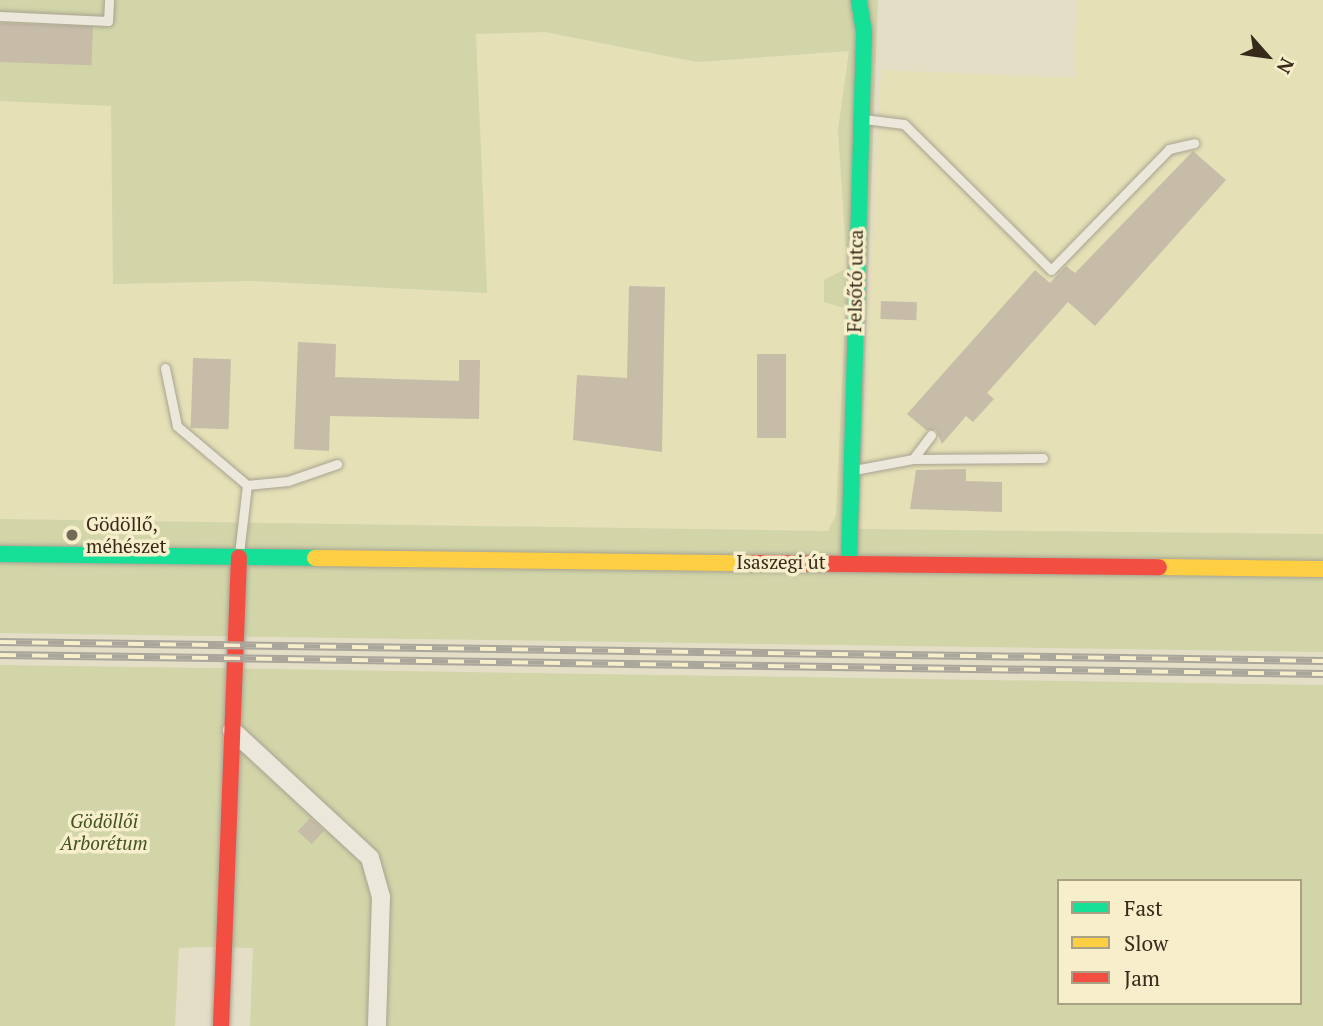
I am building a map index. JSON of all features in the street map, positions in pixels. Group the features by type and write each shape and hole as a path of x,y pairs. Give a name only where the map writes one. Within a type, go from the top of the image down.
{"main road":[{"name":"Felsőtó utca","path":"849,563 859,118 864,32 859,0"},
{"name":"Isaszegi út","path":"0,554 1323,569"},
{"path":"221,1026 239,557"}],"street":[{"path":"232,730 370,858 382,897 377,1026"}],"lane":[{"path":"0,16 108,21 109,0"},
{"path":"859,118 904,124 1051,270 1169,149 1194,143"},
{"path":"165,368 177,426 247,485 288,481 337,464"},
{"path":"913,459 930,435"},
{"path":"852,470 913,459 1043,458"},
{"path":"239,557 247,485"}],"shaded area":[{"path":"1077,0 1323,0 1323,534 859,529 881,70 1075,78"},
{"path":"545,32 697,62 850,51 838,130 847,269 836,515 828,531 0,519 0,101 111,105 113,284 253,281 486,293 476,34"}],"green space":[{"path":"0,0 878,0 859,529 1323,534 1323,652 0,633 0,519 828,531 836,515 845,316 844,308 824,302 824,280 847,268 838,130 849,51 697,62 545,32 476,34 487,293 253,281 113,284 111,106 0,101"},
{"name":"Gödöllői Arborétum","path":"0,665 1323,685 1323,1026 250,1026 253,948 203,947 179,948 175,1026 0,1026"}],"building":[{"path":"0,23 93,26 92,65 0,62"},
{"path":"1193,151 1226,180 1095,326 1068,302 987,393 994,399 973,422 966,416 942,444 936,430 926,430 907,414 1035,270 1050,283 1066,266 1075,273"},
{"path":"629,286 665,287 662,452 573,440 577,375 627,378"},
{"path":"881,301 917,302 916,320 880,319"},
{"path":"298,342 336,344 335,377 459,381 459,360 480,360 479,419 330,416 329,451 294,449"},
{"path":"757,354 786,354 786,438 757,438"},
{"path":"193,358 231,359 229,429 191,428"},
{"path":"966,469 966,481 1002,482 1002,512 910,509 916,470"},
{"path":"310,818 324,831 312,844 298,831"}],"railway":[{"path":"0,642 1323,661"},
{"path":"0,655 1323,674"}],"traffic: fast":[{"path":"849,563 864,32 859,0"},
{"path":"0,554 315,558"}],"traffic: slow":[{"path":"315,558 755,563"},
{"path":"1159,567 1323,569"}],"traffic: jam":[{"path":"221,1026 239,557"},
{"path":"755,563 1159,567"}],"place":[{"name":"Gödöllő, méhészet","path":"72,535"}]}
